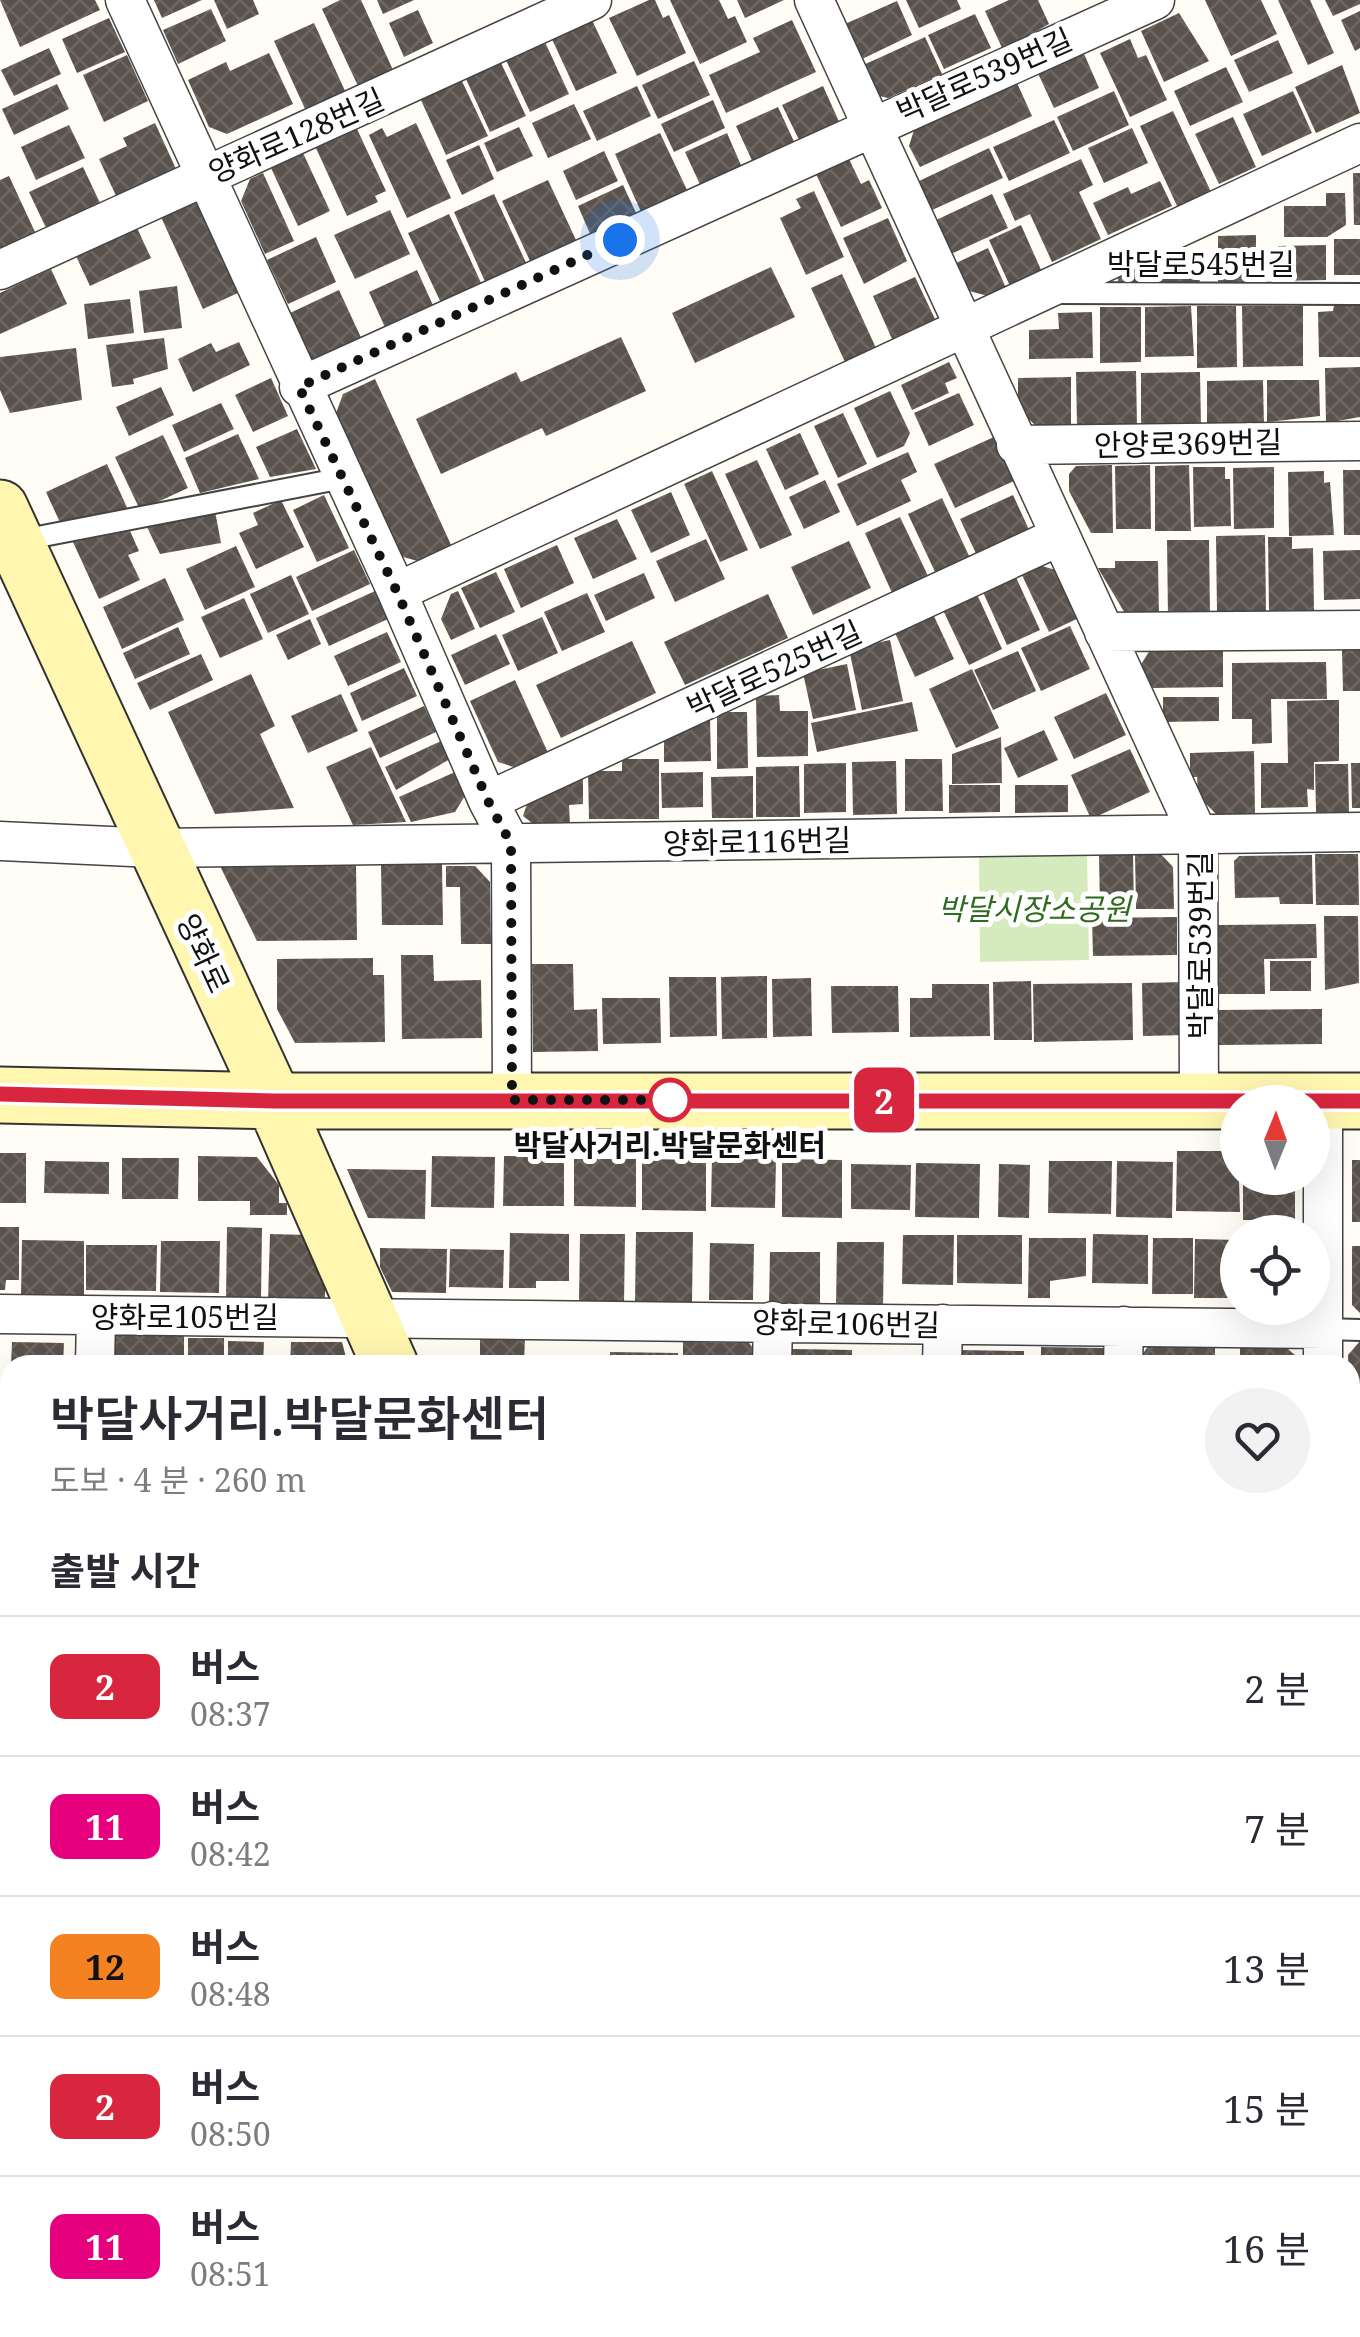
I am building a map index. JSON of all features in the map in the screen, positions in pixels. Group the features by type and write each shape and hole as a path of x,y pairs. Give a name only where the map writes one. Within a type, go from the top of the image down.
{"street":[{"path":"125,0 208,175 299,387 397,592 488,801 511,844 512,1100"},
{"name":"양화로128번길","path":"0,270 592,0"},
{"name":"박달로539번길","path":"814,0 1198,835 1199,1100"},
{"name":"박달로539번길","path":"869,126 1154,0"},
{"path":"299,387 869,126"},
{"path":"397,592 1360,144"},
{"name":"안양로369번길","path":"1016,445 1360,442"},
{"name":"양화로","path":"8,525 274,1101 380,1341"},
{"name":"박달로525번길","path":"488,801 1060,536"},
{"path":"1104,632 1360,630"},
{"name":"양화로116번길","path":"0,840 154,848 1360,832"},
{"path":"0,1094 274,1101 1342,1101 1335,1341"},
{"name":"양화로105번길","path":"0,1314 96,1316 380,1341"},
{"path":"95,1355 96,1316"},
{"path":"772,1355 773,1321"},
{"name":"양화로106번길","path":"380,1341 773,1321 1124,1326 1335,1341"},
{"path":"942,1355 943,1324"},
{"path":"1123,1355 1124,1326"}],"lane":[{"name":"박달로545번길","path":"1043,293 1360,294"},
{"name":"양화로","path":"8,525 343,478"}],"green space":[{"name":"박달시장소공원","path":"1087,854 1089,960 980,962 979,856"}],"building":[{"path":"0,0 95,0 100,10 20,47"},
{"path":"154,0 202,0 162,18"},
{"path":"214,0 253,0 259,14 227,29"},
{"path":"340,0 361,0 393,70 358,86 322,9"},
{"path":"377,0 414,0 383,14"},
{"path":"655,0 663,18 669,15 686,53 637,76 609,18"},
{"path":"670,0 719,0 728,19 735,16 747,42 700,64"},
{"path":"737,0 784,0 745,18"},
{"path":"906,0 957,0 961,9 919,28"},
{"path":"1009,0 1038,0 1049,24 1003,50 985,11"},
{"path":"1205,0 1261,0 1277,34 1231,56"},
{"path":"1278,0 1310,0 1334,53 1308,65"},
{"path":"1325,0 1360,0 1360,4 1333,16"},
{"path":"897,1 912,35 862,59 845,24"},
{"path":"211,9 226,41 178,64 163,30"},
{"path":"418,10 433,43 404,57 389,23"},
{"path":"1360,11 1360,48 1355,51 1341,20"},
{"path":"1179,13 1209,61 1164,82 1141,31"},
{"path":"975,14 991,48 944,69 928,35"},
{"path":"109,18 125,52 77,73 62,39"},
{"path":"591,18 617,73 576,91 551,37"},
{"path":"792,20 816,72 726,113 709,75 760,52 753,38"},
{"path":"314,23 346,93 306,111 274,41"},
{"path":"925,37 942,74 888,98 875,95 861,66"},
{"path":"1130,39 1138,58 1146,55 1167,100 1130,117 1100,53"},
{"path":"1278,40 1293,73 1249,92 1234,60"},
{"path":"545,42 569,94 530,112 506,60"},
{"path":"1081,47 1099,88 1054,108 1036,69"},
{"path":"49,48 61,74 14,96 1,70"},
{"path":"269,53 293,104 227,134 209,127 188,80 226,62 230,71"},
{"path":"127,55 148,101 104,122 83,75"},
{"path":"694,61 710,95 658,119 642,85"},
{"path":"501,63 526,116 490,132 466,79"},
{"path":"1342,65 1360,113 1316,133 1295,87"},
{"path":"1226,67 1243,102 1190,126 1174,91"},
{"path":"461,79 488,136 446,155 420,98"},
{"path":"1017,83 1032,116 920,167 909,146 914,130"},
{"path":"57,84 69,109 14,135 2,109"},
{"path":"637,86 651,116 597,141 583,111"},
{"path":"823,86 841,126 801,144 782,105"},
{"path":"1114,91 1129,125 1073,151 1057,117"},
{"path":"1293,91 1312,133 1262,156 1243,114"},
{"path":"713,100 725,128 674,152 661,124"},
{"path":"574,104 591,139 548,158 532,123"},
{"path":"778,107 797,148 755,167 736,126"},
{"path":"1173,111 1211,192 1178,208 1140,126"},
{"path":"1233,117 1256,167 1219,184 1195,134"},
{"path":"1054,120 1070,153 1009,181 993,147"},
{"path":"155,123 177,171 117,198 99,159 127,146 123,138"},
{"path":"416,123 451,198 407,218 369,135 382,128 387,137"},
{"path":"69,125 85,158 36,180 21,147"},
{"path":"519,127 533,156 497,172 484,143"},
{"path":"1132,128 1148,163 1104,183 1088,148"},
{"path":"357,129 386,191 375,196 378,202 347,216 316,148"},
{"path":"660,133 688,192 642,214 615,154"},
{"path":"727,133 744,172 703,191 685,152"},
{"path":"479,145 494,179 462,195 446,160"},
{"path":"989,148 1003,178 932,210 919,181"},
{"path":"604,151 618,181 576,200 563,171"},
{"path":"303,153 330,211 298,226 271,168"},
{"path":"847,155 861,184 869,180 882,208 841,227 814,170"},
{"path":"1081,159 1093,185 1079,192 1101,239 1052,262 1030,214 1015,221 1003,194"},
{"path":"83,167 101,205 47,230 29,192"},
{"path":"263,173 294,241 265,254 241,201 250,179"},
{"path":"1353,173 1360,173 1360,225 1354,225"},
{"path":"9,176 35,232 0,249 0,180"},
{"path":"548,180 576,240 530,261 502,201"},
{"path":"1160,181 1172,206 1108,235 1093,203 1128,187 1131,194"},
{"path":"623,185 637,215 591,236 578,206"},
{"path":"191,188 240,292 203,309 155,204"},
{"path":"814,191 844,257 806,275 780,218 801,208 796,199"},
{"path":"1326,193 1345,193 1346,225 1327,237 1284,237 1284,206 1326,206"},
{"path":"494,194 528,267 487,286 454,212"},
{"path":"992,194 1008,228 951,254 936,220"},
{"path":"390,210 410,254 355,279 334,235"},
{"path":"449,214 483,287 442,305 408,233"},
{"path":"888,218 907,261 864,284 843,238"},
{"path":"1021,225 1042,272 1010,286 989,240"},
{"path":"137,228 151,258 90,286 76,256"},
{"path":"1256,235 1256,283 1218,283 1218,236"},
{"path":"316,237 336,282 288,304 267,260"},
{"path":"1334,239 1360,239 1360,275 1334,275"},
{"path":"1326,245 1326,280 1278,281 1278,246"},
{"path":"988,248 1007,290 992,297 969,291 956,263"},
{"path":"1199,261 1200,286 1118,287 1118,276 1159,262"},
{"path":"771,267 795,317 695,363 672,313"},
{"path":"51,269 67,304 0,334 0,293"},
{"path":"417,270 436,312 388,334 369,292"},
{"path":"842,274 876,348 845,362 811,288"},
{"path":"915,277 935,319 892,339 873,296"},
{"path":"177,286 182,328 144,333 139,291"},
{"path":"339,290 364,344 324,362 310,358 290,313"},
{"path":"130,299 134,333 88,339 84,304"},
{"path":"1334,305 1360,305 1360,357 1319,357 1318,312 1333,311"},
{"path":"1191,306 1194,356 1145,357 1145,307"},
{"path":"1197,306 1236,306 1237,367 1197,368"},
{"path":"1242,306 1303,306 1303,366 1243,367"},
{"path":"1100,307 1141,307 1141,362 1100,363"},
{"path":"1092,312 1093,358 1029,359 1029,330 1059,329 1058,313"},
{"path":"621,337 646,391 546,436 542,428 441,474 416,419 516,372 521,382"},
{"path":"164,338 168,369 133,379 134,384 112,387 106,345"},
{"path":"239,342 250,365 193,392 178,359 211,343 216,352"},
{"path":"76,348 82,400 10,413 0,390 0,357"},
{"path":"949,362 957,378 945,383 949,393 912,410 901,385"},
{"path":"1360,367 1360,417 1326,423 1325,368"},
{"path":"1136,371 1137,426 1077,427 1076,372"},
{"path":"1200,372 1201,427 1141,428 1141,373"},
{"path":"1071,377 1071,425 1035,425 1018,409 1018,378"},
{"path":"271,378 288,416 253,432 235,395"},
{"path":"375,379 452,547 421,562 400,556 335,416 343,394"},
{"path":"1263,380 1264,427 1207,428 1207,381"},
{"path":"1267,380 1319,380 1320,416 1267,422"},
{"path":"161,387 174,415 129,436 116,407"},
{"path":"890,391 910,433 904,446 877,458 854,408"},
{"path":"959,393 974,425 929,446 914,413"},
{"path":"221,403 234,429 184,452 172,425"},
{"path":"843,413 867,464 838,478 814,426"},
{"path":"297,429 316,469 270,477 256,447"},
{"path":"800,433 819,474 785,490 766,449"},
{"path":"238,434 259,479 200,493 185,458"},
{"path":"163,435 188,488 140,510 115,457"},
{"path":"994,437 1014,481 955,508 934,464"},
{"path":"908,452 917,472 901,480 911,501 857,526 837,484"},
{"path":"757,460 792,535 760,549 725,474"},
{"path":"107,464 131,516 63,529 46,492"},
{"path":"1112,465 1113,533 1091,533 1069,491 1069,474 1076,466"},
{"path":"1150,465 1151,529 1116,529 1115,466"},
{"path":"1189,465 1191,531 1155,531 1155,466"},
{"path":"1193,467 1225,467 1225,479 1230,479 1231,526 1194,527"},
{"path":"1274,467 1274,528 1234,529 1233,468"},
{"path":"1343,470 1360,470 1360,535 1344,535"},
{"path":"712,471 748,550 720,562 684,484"},
{"path":"1324,471 1324,483 1330,482 1334,535 1289,536 1288,472"},
{"path":"825,480 840,512 804,529 789,497"},
{"path":"671,492 690,535 651,553 631,510"},
{"path":"324,495 349,548 317,562 293,510"},
{"path":"1013,495 1031,534 978,558 960,519"},
{"path":"942,498 970,558 936,574 908,514"},
{"path":"281,500 304,547 256,569 239,533 258,525 253,513"},
{"path":"215,511 221,543 160,554 146,525"},
{"path":"900,517 929,578 893,595 865,533"},
{"path":"617,519 637,559 593,579 574,538"},
{"path":"130,531 139,551 128,555 140,580 99,599 73,542"},
{"path":"1265,535 1266,612 1217,613 1216,536"},
{"path":"1268,537 1292,537 1292,549 1313,548 1314,610 1269,611"},
{"path":"706,539 725,579 675,602 656,561"},
{"path":"1167,540 1209,540 1210,616 1168,617"},
{"path":"849,541 871,588 813,615 791,567"},
{"path":"557,545 574,583 521,608 504,569"},
{"path":"236,546 255,587 205,610 186,569"},
{"path":"354,550 370,584 312,611 296,577"},
{"path":"1360,550 1360,599 1324,600 1323,551"},
{"path":"1115,561 1158,561 1159,619 1129,620 1098,568 1115,568"},
{"path":"1035,564 1063,572 1083,616 1049,632 1020,571"},
{"path":"496,572 515,612 480,628 461,588"},
{"path":"644,573 655,598 606,621 594,595"},
{"path":"291,575 309,614 268,633 250,594"},
{"path":"1015,575 1040,630 1007,645 982,590"},
{"path":"165,578 184,620 122,649 103,607"},
{"path":"375,591 388,619 329,646 316,618"},
{"path":"458,591 475,629 451,640 441,619 451,594"},
{"path":"976,592 1002,649 969,665 942,608"},
{"path":"587,593 605,632 562,651 544,612"},
{"path":"768,594 788,638 685,685 664,642"},
{"path":"244,598 263,639 220,658 201,617"},
{"path":"933,614 954,659 915,677 894,631"},
{"path":"542,617 558,653 518,671 502,635"},
{"path":"310,619 321,644 288,660 276,635"},
{"path":"1070,626 1090,669 1041,691 1021,648"},
{"path":"178,627 190,654 135,679 123,653"},
{"path":"387,632 401,662 348,686 334,656"},
{"path":"496,634 510,664 465,685 451,655"},
{"path":"890,640 903,701 862,710 849,649"},
{"path":"632,641 656,693 561,738 536,685"},
{"path":"1223,646 1223,687 1151,688 1138,669 1152,647"},
{"path":"1360,649 1360,691 1343,691 1342,650"},
{"path":"1018,651 1036,691 993,710 974,670"},
{"path":"201,654 213,680 150,710 137,683"},
{"path":"1326,662 1327,699 1271,699 1272,743 1252,744 1252,719 1232,719 1232,663"},
{"path":"847,664 856,710 813,719 803,673"},
{"path":"404,668 417,696 362,721 350,693"},
{"path":"972,669 999,728 956,748 929,689"},
{"path":"251,674 275,726 260,734 294,808 215,814 168,712"},
{"path":"515,680 549,755 520,769 498,762 470,701"},
{"path":"1106,693 1126,735 1074,759 1054,717"},
{"path":"341,694 358,731 308,753 291,716"},
{"path":"779,695 780,711 808,711 808,756 757,757 756,696"},
{"path":"1163,697 1219,697 1219,721 1163,722"},
{"path":"1339,700 1339,761 1314,762 1314,790 1307,789 1308,807 1261,808 1261,763 1288,763 1287,701"},
{"path":"912,702 918,731 817,752 811,723"},
{"path":"424,706 436,732 380,758 368,732"},
{"path":"717,712 747,712 748,768 717,769"},
{"path":"700,719 710,719 711,761 664,762 664,737"},
{"path":"1044,730 1058,760 1018,778 1004,748"},
{"path":"1001,737 1002,783 952,784 952,754"},
{"path":"441,741 450,759 396,790 385,767"},
{"path":"371,747 406,822 353,825 326,767"},
{"path":"1130,749 1150,792 1091,819 1071,775"},
{"path":"1254,751 1255,815 1218,816 1198,796 1197,777 1190,777 1190,753"},
{"path":"622,759 659,759 659,819 589,819 588,771 622,771"},
{"path":"905,759 942,759 943,811 905,811"},
{"path":"896,761 897,814 853,815 852,762"},
{"path":"846,763 846,812 804,813 804,764"},
{"path":"1351,763 1360,763 1360,808 1352,808"},
{"path":"1315,764 1348,764 1349,812 1316,812"},
{"path":"799,766 800,817 756,817 756,767"},
{"path":"455,772 466,794 455,812 411,822 399,797"},
{"path":"703,772 703,807 662,808 661,773"},
{"path":"583,775 583,804 569,805 570,826 536,826 523,816 528,801"},
{"path":"753,776 753,818 712,818 711,777"},
{"path":"949,785 1000,785 1000,812 949,813"},
{"path":"1015,785 1068,785 1068,812 1015,813"},
{"path":"1159,852 1173,867 1174,909 1136,909 1135,853"},
{"path":"1133,854 1134,909 1100,909 1099,855"},
{"path":"1315,854 1358,854 1359,905 1316,905"},
{"path":"1312,855 1313,904 1280,904 1279,897 1235,898 1234,861 1239,856"},
{"path":"356,864 357,940 257,941 220,866"},
{"path":"442,864 443,925 382,925 381,865"},
{"path":"446,866 475,866 490,882 491,944 461,944 460,887 446,887"},
{"path":"1324,916 1358,916 1359,983 1325,990"},
{"path":"1177,917 1177,955 1093,956 1092,918"},
{"path":"1316,924 1317,958 1264,959 1265,994 1219,994 1218,925"},
{"path":"401,955 433,955 434,981 481,980 482,1038 402,1039"},
{"path":"373,958 373,975 384,975 385,1042 295,1043 277,1009 277,959"},
{"path":"1270,961 1311,961 1311,991 1270,991"},
{"path":"532,964 573,964 574,1010 597,1009 598,1051 533,1052"},
{"path":"767,976 767,1038 722,1039 721,977"},
{"path":"669,977 716,977 717,1036 670,1037"},
{"path":"811,978 812,1036 773,1037 772,979"},
{"path":"1031,981 1032,1040 994,1040 993,982"},
{"path":"1185,982 1186,1035 1143,1036 1142,983"},
{"path":"1132,983 1133,1040 1034,1042 1033,984"},
{"path":"932,984 989,984 990,1036 910,1037 910,998 932,998"},
{"path":"831,986 898,986 899,1032 832,1033"},
{"path":"602,998 660,998 661,1043 603,1044"},
{"path":"1322,1009 1322,1044 1219,1045 1219,1010"},
{"path":"1177,1151 1220,1151 1220,1195 1239,1195 1240,1212 1176,1211"},
{"path":"0,1153 26,1153 26,1203 0,1203"},
{"path":"198,1156 257,1157 279,1185 279,1203 287,1203 287,1215 250,1215 250,1201 198,1201"},
{"path":"432,1156 495,1157 494,1208 431,1207"},
{"path":"504,1156 564,1157 564,1206 503,1206"},
{"path":"712,1157 776,1159 775,1208 711,1207"},
{"path":"122,1158 179,1158 178,1199 122,1199"},
{"path":"574,1159 636,1159 636,1207 574,1206"},
{"path":"642,1159 706,1160 706,1211 642,1210"},
{"path":"782,1159 842,1160 842,1218 782,1217"},
{"path":"1352,1160 1360,1160 1360,1222 1352,1222"},
{"path":"45,1161 109,1162 109,1194 44,1193"},
{"path":"1049,1161 1112,1161 1111,1214 1048,1213"},
{"path":"1117,1161 1173,1162 1172,1218 1116,1217"},
{"path":"916,1163 980,1164 979,1218 915,1217"},
{"path":"851,1164 911,1165 910,1210 851,1209"},
{"path":"999,1164 1030,1165 1029,1218 998,1217"},
{"path":"347,1169 426,1170 425,1219 368,1218"},
{"path":"1243,1195 1295,1195 1295,1215 1243,1215"},
{"path":"0,1227 19,1227 19,1280 6,1280 5,1290 0,1290"},
{"path":"227,1227 262,1228 261,1300 226,1299"},
{"path":"636,1232 693,1232 692,1304 635,1303"},
{"path":"510,1233 569,1234 569,1281 536,1281 536,1288 509,1288"},
{"path":"270,1234 309,1235 325,1271 325,1301 268,1301"},
{"path":"580,1234 625,1234 624,1304 579,1303"},
{"path":"1093,1234 1148,1235 1148,1284 1092,1283"},
{"path":"903,1235 954,1235 953,1285 902,1284"},
{"path":"957,1235 1022,1235 1022,1284 957,1283"},
{"path":"1029,1238 1086,1238 1086,1276 1050,1281 1050,1298 1028,1298"},
{"path":"1153,1238 1193,1238 1193,1294 1152,1294"},
{"path":"1195,1239 1220,1240 1220,1298 1194,1298"},
{"path":"22,1240 84,1241 84,1296 21,1295"},
{"path":"161,1241 220,1241 219,1293 160,1292"},
{"path":"837,1242 884,1242 883,1308 836,1307"},
{"path":"710,1243 754,1244 753,1300 709,1300"},
{"path":"86,1245 157,1245 156,1291 86,1290"},
{"path":"1352,1246 1360,1246 1360,1313 1352,1305"},
{"path":"380,1248 447,1249 446,1293 392,1292 380,1267"},
{"path":"450,1249 504,1250 503,1288 449,1287"},
{"path":"770,1252 820,1252 820,1304 769,1304"},
{"path":"111,1333 184,1334 184,1355 110,1355"},
{"path":"480,1336 525,1337 524,1355 480,1355"},
{"path":"188,1338 224,1338 224,1355 188,1355"},
{"path":"228,1341 264,1342 263,1355 228,1355"},
{"path":"1360,1341 1360,1355 1348,1355"},
{"path":"12,1342 64,1343 63,1355 11,1355"},
{"path":"291,1342 342,1342 345,1355 290,1355"},
{"path":"683,1342 749,1343 758,1355 683,1355"},
{"path":"1151,1342 1215,1343 1215,1355 1142,1355"},
{"path":"1240,1343 1281,1343 1295,1355 1240,1355"},
{"path":"1041,1347 1105,1348 1105,1355 1041,1355"},
{"path":"792,1349 852,1350 852,1355 792,1355"},
{"path":"957,1350 1024,1351 1024,1355 957,1355"},
{"path":"610,1352 678,1353 678,1355"}],"bus line":[{"name":"2","path":"0,1094 274,1101 1360,1101"}],"place":[{"name":"박달사거리.박달문화센터","path":"670,1100"}],"route":[{"path":"620,240 299,387 511,844 512,1100 670,1100"}]}
